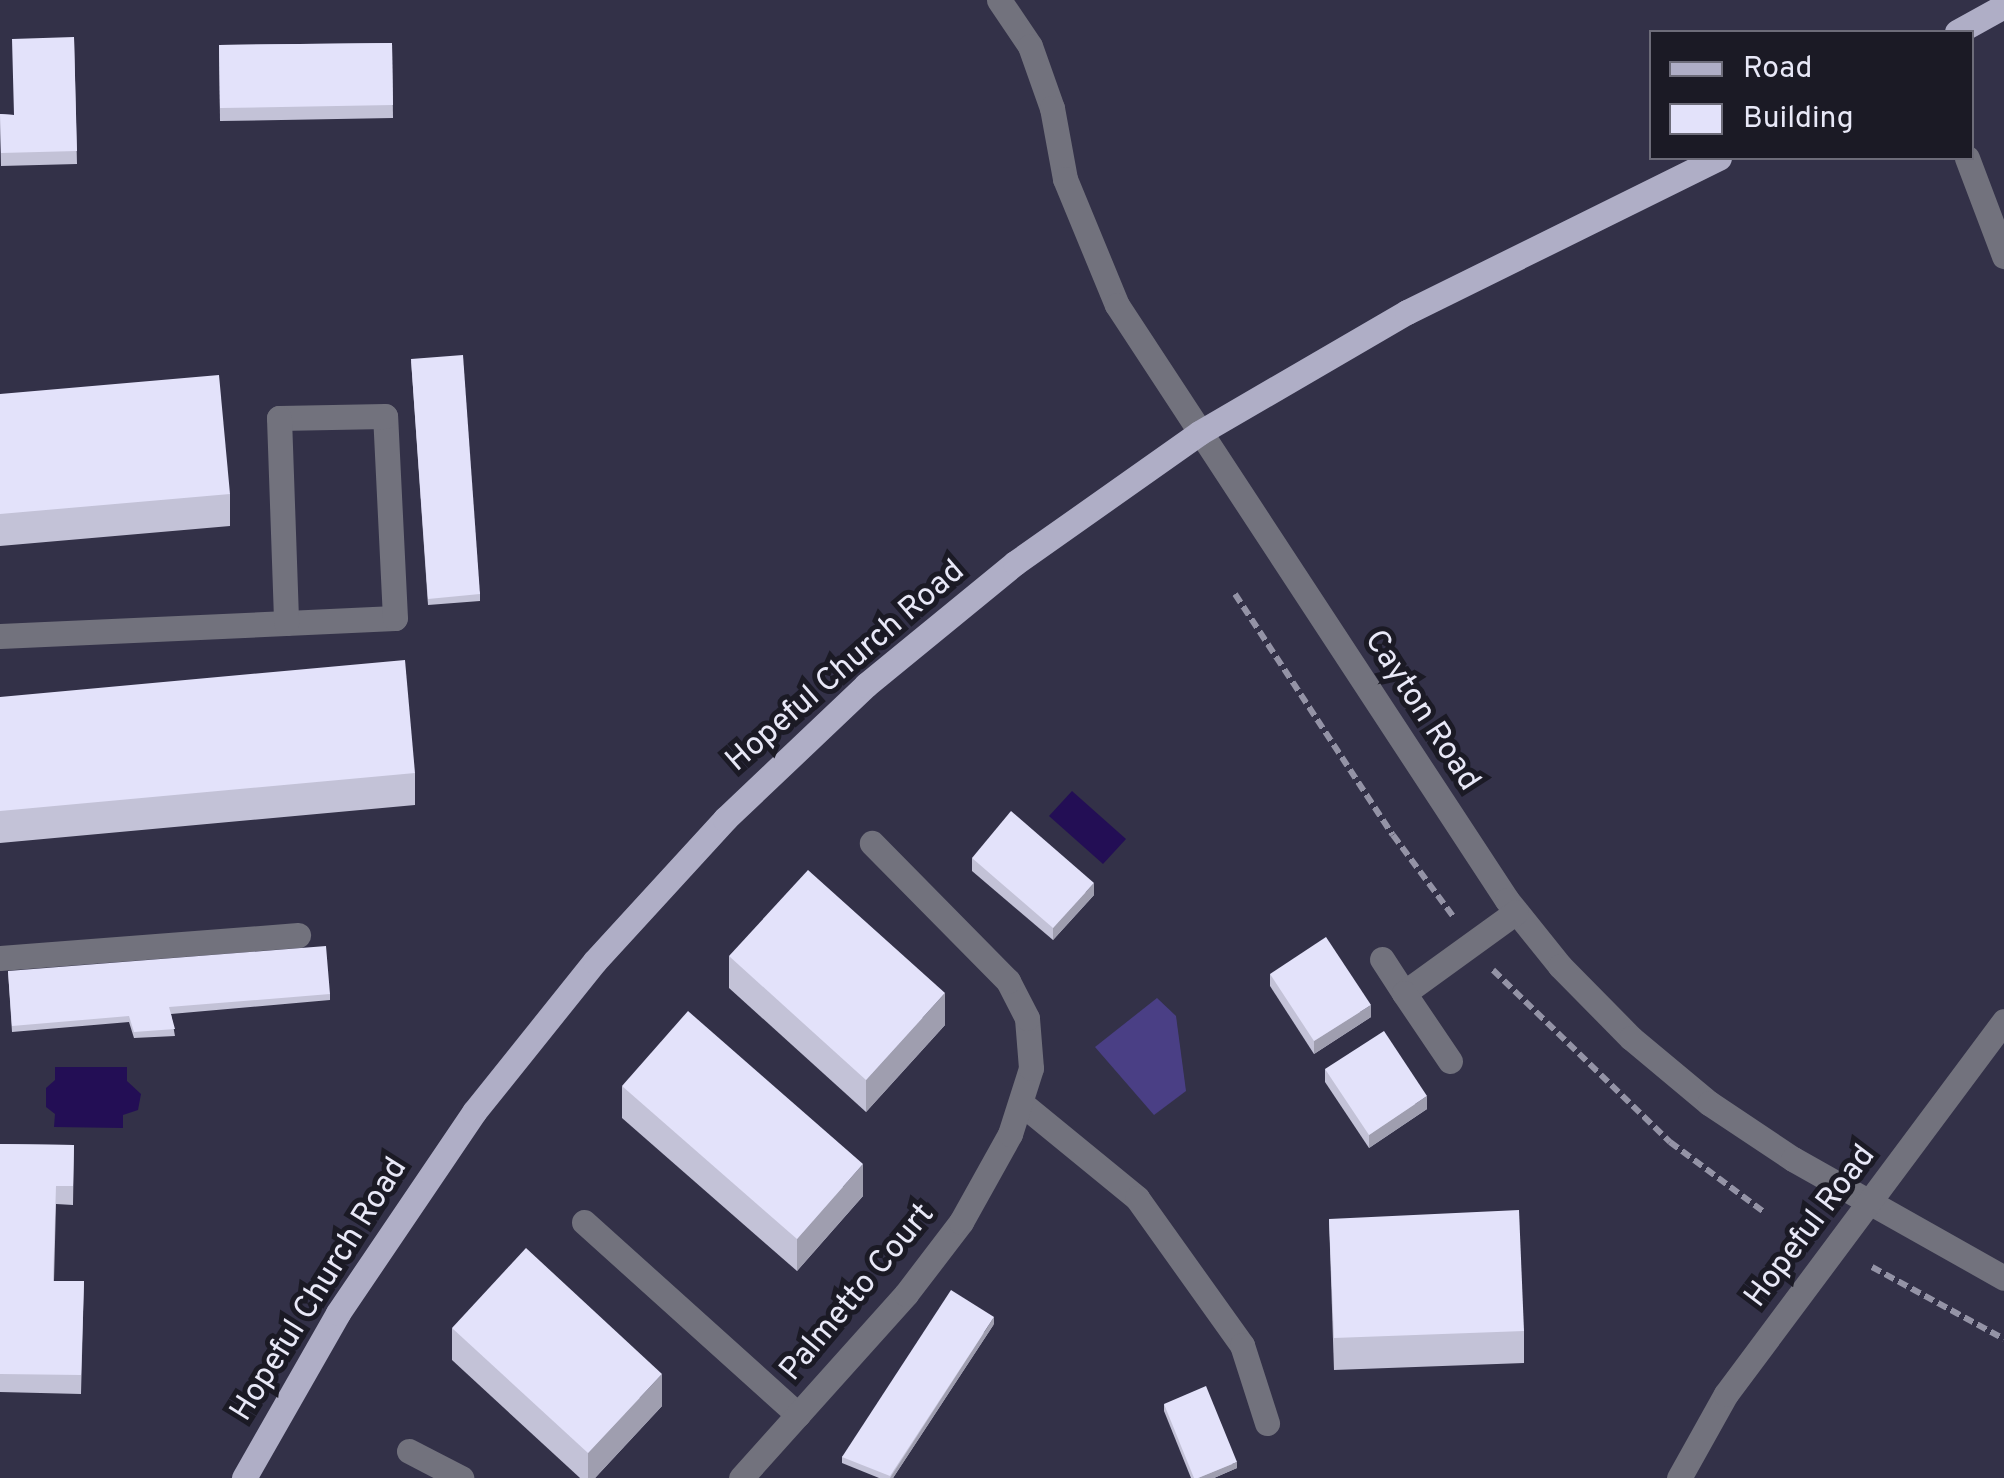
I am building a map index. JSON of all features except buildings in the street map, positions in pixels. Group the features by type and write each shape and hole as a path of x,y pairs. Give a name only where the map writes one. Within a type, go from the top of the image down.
{"main road":[{"path":"1961,30 2004,6"},
{"name":"Hopeful Church Road","path":"244,1478 338,1312 474,1112 608,947 726,818 866,685 1015,563 1200,433 1407,312 1715,160"}],"street":[{"name":"Cayton Road","path":"999,0 1030,46 1052,108 1065,178 1117,306 1516,912 1560,966 1631,1038 1696,1092 1794,1159 2004,1278"},
{"path":"1968,160 2004,256"},
{"path":"0,636 396,618 385,416 279,418 286,622"},
{"name":"Palmetto Court","path":"741,1478 906,1294 961,1222 1010,1134 1031,1068 1031,1040 1018,997 1008,981 872,843"},
{"path":"1404,993 1516,912"},
{"path":"0,958 298,935"},
{"path":"1382,960 1450,1061"},
{"name":"Hopeful Road","path":"1679,1478 1726,1394 2004,1021"},
{"path":"1021,1103 1137,1198 1242,1345 1267,1422"},
{"path":"584,1222 798,1415"},
{"path":"409,1451 461,1478"}],"path":[{"path":"1872,1268 2004,1338"}],"shaded area":[{"path":"1072,791 1126,839 1103,864 1049,816"},
{"path":"1157,998 1176,1016 1186,1091 1154,1115 1095,1047"},
{"path":"55,1067 127,1067 127,1081 141,1094 138,1110 123,1115 123,1128 54,1127 55,1114 46,1107 46,1088 55,1080"}]}
